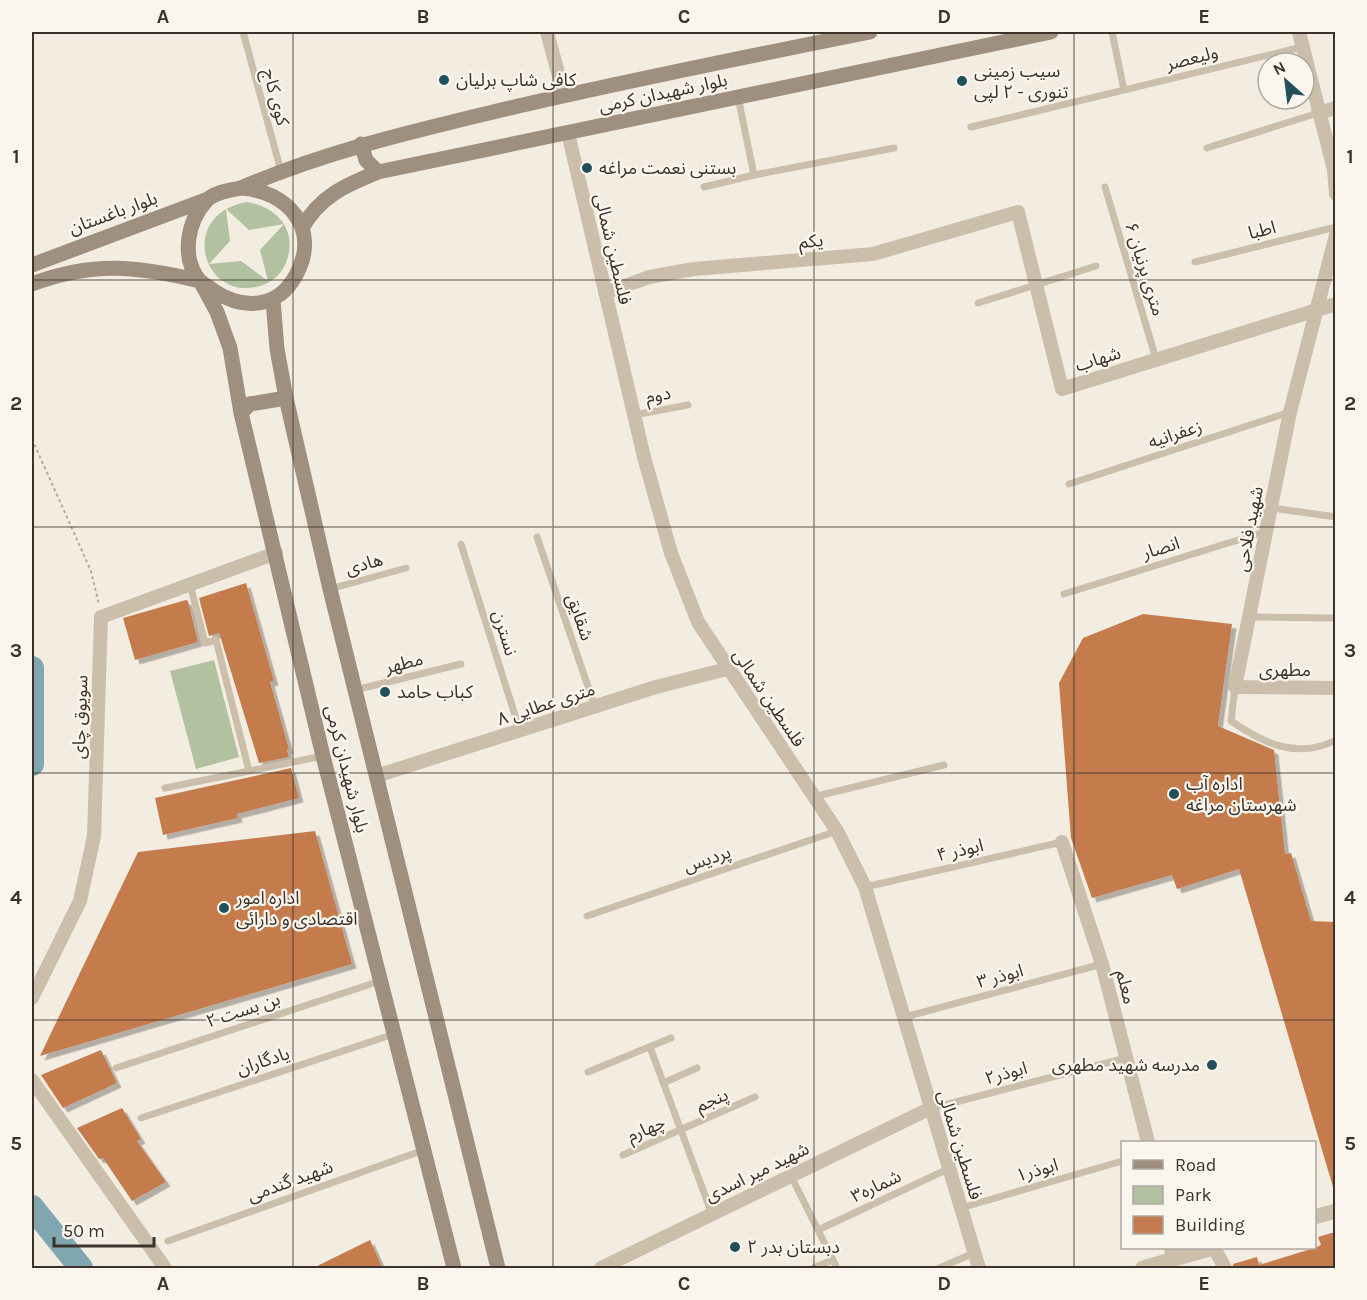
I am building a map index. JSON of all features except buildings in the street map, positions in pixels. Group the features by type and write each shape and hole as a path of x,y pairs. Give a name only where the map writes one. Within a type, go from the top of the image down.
{"main road":[{"name":"بلوار شهیدان کرمی","path":"241,188 281,171 361,144 564,95 870,32"},
{"name":"بلوار شهیدان کرمی","path":"302,228 310,214 327,196 378,172 1051,32"},
{"path":"361,144 366,160 378,172"},
{"path":"32,284 97,267 150,269 200,281 230,302 249,304 273,300 294,278 302,262 304,246 302,228 293,211 279,197 261,189 241,188 208,199 190,231 190,257 200,281"},
{"name":"بلوار باغستان","path":"32,265 208,199"},
{"name":"بلوار شهیدان کرمی","path":"200,281 217,312 230,348 241,412 323,756 454,1269"},
{"name":"بلوار شهیدان کرمی","path":"273,300 277,349 286,398 330,589 498,1269"},
{"path":"241,412 250,404 286,398"}],"street":[{"path":"547,32 564,95"},
{"path":"1299,32 1318,113 1335,170 1335,194"},
{"path":"1318,113 1335,108"},
{"name":"فلسطین شمالی","path":"568,133 634,415 671,553 698,622 727,669 837,831 865,887 905,1017 929,1109 979,1269"},
{"name":"یکم","path":"605,293 650,277 694,269 873,254 1018,212"},
{"name":"شهاب","path":"1018,212 1062,389 1318,307 1335,304"},
{"name":"شهید فلاحی","path":"1235,687 1290,412 1335,235"},
{"path":"101,616 276,554"},
{"name":"سویوق چای","path":"32,998 80,901 94,836 101,616"},
{"name":"۸ متری عطایی","path":"376,776 656,687 727,669"},
{"name":"مطهری","path":"1235,687 1335,688"},
{"name":"معلم","path":"1062,842 1102,964 1147,1141"},
{"path":"32,1080 165,1269"},
{"name":"شهید میر اسدی","path":"601,1269 929,1109"},
{"path":"1316,1216 1335,1211"},
{"path":"1143,1269 1172,1254 1207,1249"},
{"path":"1215,1249 1225,1269"}],"lane":[{"name":"کوی کاج","path":"243,32 281,171"},
{"path":"1112,32 1124,90"},
{"name":"ولیعصر","path":"971,127 1302,47"},
{"path":"738,97 754,175"},
{"path":"1207,148 1318,113"},
{"path":"704,187 894,148"},
{"name":"۶ متری پرنیان","path":"1105,187 1156,359"},
{"name":"اطبا","path":"1195,262 1335,227"},
{"path":"978,303 1096,266"},
{"name":"دوم","path":"634,415 688,405"},
{"name":"زعفرانیه","path":"1069,484 1290,412"},
{"path":"1272,508 1335,517"},
{"name":"انصار","path":"1065,594 1267,531"},
{"name":"شقایق","path":"537,537 595,707"},
{"name":"نسترن","path":"461,544 520,731"},
{"name":"هادی","path":"330,589 406,568"},
{"path":"190,584 205,643 216,640 249,771"},
{"path":"1250,617 1335,618"},
{"name":"مطهر","path":"354,690 461,664"},
{"name":"شهید فلاحی","path":"1235,687 1231,721 1258,740 1291,749 1322,747 1335,740"},
{"path":"165,788 323,756"},
{"path":"813,797 944,765"},
{"name":"پردیس","path":"587,916 837,831"},
{"name":"ابوذر ۴","path":"865,887 1062,842"},
{"name":"ابوذر ۳","path":"905,1017 1102,964"},
{"name":"بن بست ۲","path":"116,1068 380,981"},
{"name":"یادگاران","path":"141,1118 394,1034"},
{"path":"588,1072 671,1038"},
{"path":"650,1047 712,1214"},
{"name":"ابوذر۲","path":"929,1109 1126,1058"},
{"path":"663,1083 697,1068"},
{"name":"پنجم","path":"681,1130 756,1097"},
{"name":"چهارم","path":"623,1155 681,1130"},
{"name":"شهید گندمی","path":"168,1241 423,1150"},
{"name":"ابوذر۱","path":"961,1208 1121,1161"},
{"name":"شماره۳","path":"818,1230 948,1169"},
{"path":"791,1176 837,1269"},
{"path":"939,1269 974,1253"},
{"path":"813,1269 833,1260"}],"path":[{"path":"32,439 91,571 101,616"}],"green space":[{"path":"247,202 267,209 284,224 249,230 226,209"},
{"path":"225,210 230,241 209,264 205,239 211,223"},
{"path":"284,224 289,239 287,260 281,272 271,281 263,285 242,288 225,283 213,271 210,264 241,261 268,281 260,250"},
{"path":"214,660 239,757 196,769 170,671"}],"waterway":[{"name":"سویوق چای","path":"32,668 32,764"},
{"name":"سویوق چای","path":"32,1207 81,1268"}],"place":[{"name":"کافی شاپ برلیان","path":"444,80"},
{"name":"سیب زمینی تنوری - ۲ لپی","path":"962,81"},
{"name":"بستنی نعمت مراغه","path":"587,168"},
{"name":"کباب حامد","path":"385,692"},
{"name":"اداره آب شهرستان مراغه","path":"1174,794"},
{"name":"اداره امور اقتصادی و دارائی","path":"224,908"},
{"name":"مدرسه شهید مطهری","path":"1212,1065"},
{"name":"دبستان بدر ۲","path":"735,1247"}]}
